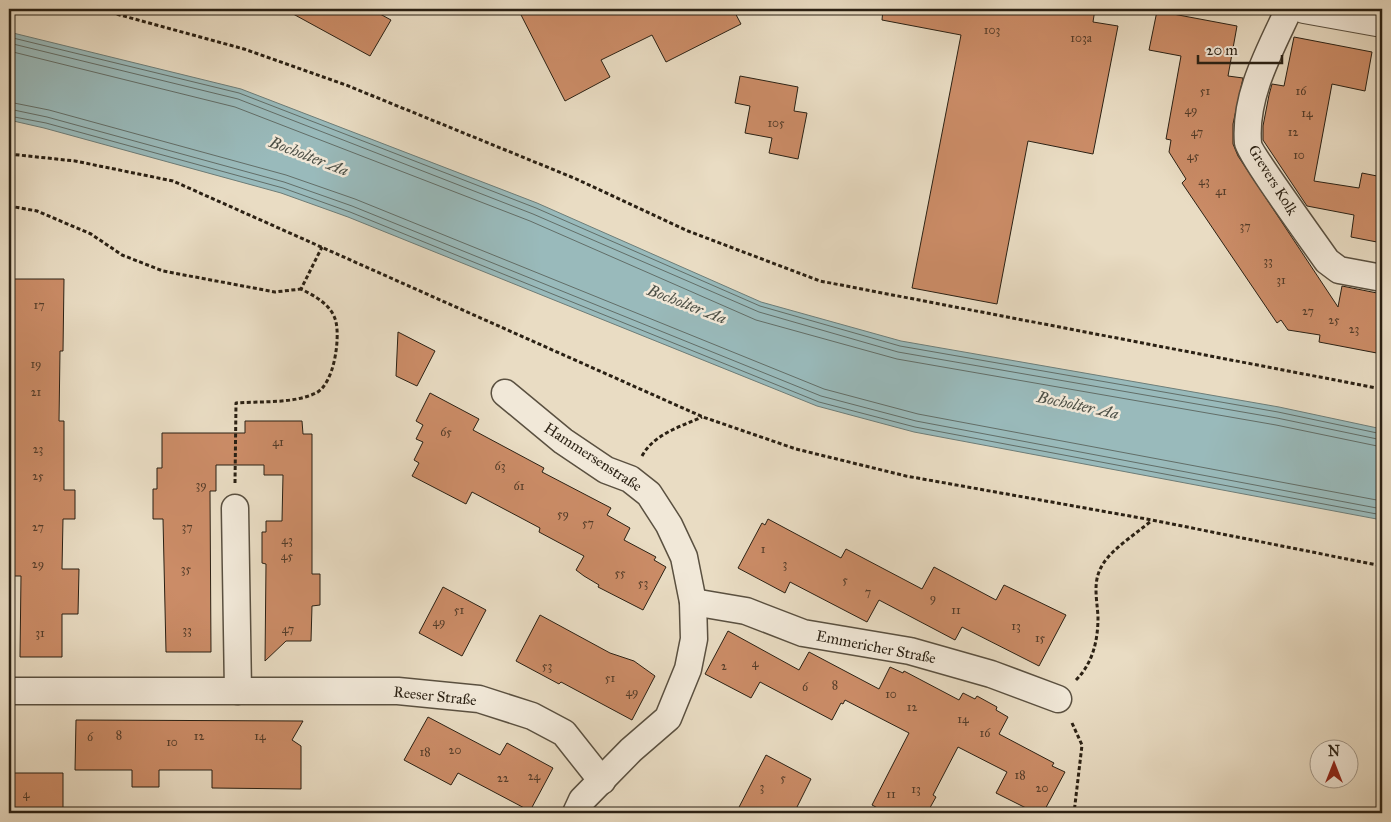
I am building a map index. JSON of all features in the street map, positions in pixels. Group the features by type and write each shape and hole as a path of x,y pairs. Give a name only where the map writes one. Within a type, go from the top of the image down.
{"street":[{"name":"Grevers Kolk","path":"1289,9 1258,76 1250,117 1248,145 1327,261 1339,270 1382,278"},
{"path":"1304,9 1382,23"},
{"name":"Hammersenstraße","path":"505,393 563,441 606,470 630,479 649,494 669,525 684,557 693,602 694,639 688,669 668,718 631,750 582,800 576,813"},
{"path":"235,508 238,691"},
{"name":"Emmericher Straße","path":"693,602 746,611 803,633 910,652 992,674 1058,699"},
{"name":"Reeser Straße","path":"9,691 398,691 480,700 532,716 564,733 602,781"}],"path":[{"path":"98,9 244,49 346,85 574,178 688,231 820,281 1382,389"},
{"path":"9,154 75,161 173,181 703,417 796,449 906,476 1152,520 1382,566"},
{"path":"9,206 37,211 91,234 122,256 163,271 274,292 300,290 321,299 336,321 336,358 326,383 319,392 303,398 236,403 235,508"},
{"path":"300,290 322,247"},
{"path":"630,479 648,446 664,435 703,417"},
{"path":"1074,813 1082,745 1058,699 1088,667 1095,644 1098,618 1095,585 1102,565 1108,556 1152,520"}],"water":[{"name":"Bocholter Aa","path":"9,32 241,89 537,203 761,302 901,341 1279,407 1382,429 1382,520 914,432 817,406 348,217 281,193 9,120"}],"building":[{"path":"284,9 371,9 391,20 370,56"},
{"path":"518,9 733,9 741,24 666,62 652,35 601,60 610,77 565,101"},
{"path":"883,9 1095,9 1093,22 1118,26 1093,154 1028,141 997,304 912,288 961,35 882,20"},
{"path":"1157,11 1237,26 1228,76 1243,78 1233,124 1233,144 1238,156 1338,307 1342,286 1382,294 1382,354 1319,342 1320,335 1288,330 1281,320 1277,323 1182,183 1186,179 1169,152 1171,140 1166,139 1181,56 1149,50"},
{"path":"1294,37 1372,52 1365,91 1332,84 1314,181 1359,188 1362,173 1382,177 1382,243 1351,237 1354,215 1307,206 1263,140 1263,126 1272,84 1284,86"},
{"path":"740,76 798,87 794,111 807,113 798,159 769,153 772,138 745,133 750,106 735,103"},
{"path":"14,279 64,279 63,351 60,351 59,421 64,421 64,490 75,490 75,519 63,519 62,569 79,569 78,614 62,614 62,657 20,657 21,576 12,576"},
{"path":"398,332 435,351 417,386 396,376"},
{"path":"430,393 479,419 473,430 544,468 542,472 611,508 607,515 630,528 624,540 656,557 654,560 666,567 643,610 598,587 599,585 576,570 584,556 539,532 540,528 472,492 466,504 412,476 419,463 414,460 423,442 416,439 423,425 416,421"},
{"path":"245,421 302,421 303,434 312,434 312,574 320,574 320,605 312,606 311,641 286,641 265,661 266,564 262,563 262,532 266,532 266,521 282,521 283,475 264,475 264,465 216,465 216,491 210,491 211,652 166,652 163,519 153,519 153,489 157,489 157,468 162,468 162,433 245,433"},
{"path":"768,519 841,558 846,549 922,589 934,567 996,600 1004,585 1066,615 1039,666 962,627 955,640 879,600 867,622 790,582 785,593 738,568 762,523 765,525"},
{"path":"443,587 486,610 462,656 419,633"},
{"path":"540,615 610,653 634,661 655,676 632,720 561,682 559,684 516,661"},
{"path":"728,631 799,670 809,652 879,689 890,667 903,673 904,671 959,700 963,693 975,699 977,696 997,707 996,710 1008,717 999,734 1054,763 1052,766 1065,772 1043,813 1036,813 996,793 1007,772 958,747 933,795 936,797 927,813 887,813 872,805 909,733 845,700 843,704 841,703 832,720 760,682 751,698 705,674"},
{"path":"428,717 500,755 507,743 553,768 530,811 458,773 451,785 404,760"},
{"path":"76,720 303,721 292,740 301,746 301,789 212,788 212,770 159,770 159,787 132,787 132,770 75,770"},
{"path":"766,755 811,779 794,813 736,813"},
{"path":"9,773 63,773 63,813 23,813 23,810 9,810"}]}
